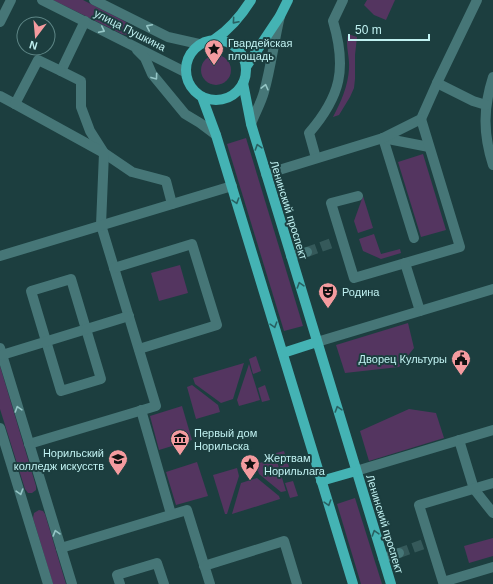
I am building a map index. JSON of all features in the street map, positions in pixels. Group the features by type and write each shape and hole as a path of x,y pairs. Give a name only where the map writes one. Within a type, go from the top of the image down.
{"main road":[{"path":"215,39 236,21 251,0"},
{"path":"246,67 280,16 288,0"},
{"path":"215,39 226,41 236,47 243,56 246,67 243,83 236,93 225,99 213,100 202,97 191,87 185,72 188,56 193,49 207,40 215,39"},
{"name":"Ленинский проспект","path":"243,83 251,124 391,584"},
{"path":"202,97 232,186 353,584"},
{"path":"282,353 317,342"},
{"name":"Ленинский проспект","path":"321,481 356,471"}],"street":[{"path":"0,22 11,0"},
{"name":"улица Пушкина","path":"42,0 185,72"},
{"name":"улица Пушкина","path":"94,0 168,37 199,44"},
{"path":"316,158 309,133 322,118 334,98 340,77 339,50 333,22 343,0"},
{"path":"266,174 383,138 421,119 477,0"},
{"path":"251,124 264,94 275,48 275,36 280,16"},
{"path":"61,71 85,21"},
{"path":"133,45 145,58 152,74 185,114 200,122 216,135"},
{"path":"15,104 38,60 81,81 81,107 90,131 104,153 101,225 156,406 29,444"},
{"path":"493,77 486,105 485,118 487,138 493,165"},
{"path":"437,83 473,101 486,105"},
{"path":"0,96 104,153 132,172 166,180 172,204"},
{"path":"358,196 331,203 337,242 354,278 460,247 421,119"},
{"path":"383,138 429,147"},
{"path":"383,138 414,238"},
{"path":"0,256 232,186"},
{"path":"114,268 192,244 215,318 217,325 139,349"},
{"path":"291,256 307,252"},
{"path":"405,263 420,311"},
{"path":"71,279 101,379 61,391 46,342 31,291 71,279"},
{"path":"317,342 493,289"},
{"path":"72,584 1,352 46,342 129,316"},
{"path":"141,410 171,514"},
{"path":"0,428 47,584"},
{"path":"356,471 493,430"},
{"path":"459,440 474,489 493,512"},
{"path":"493,483 419,505 427,543 443,582 493,567"},
{"path":"61,548 187,510 210,584"},
{"path":"204,566 284,541 297,584"},
{"path":"383,558 399,553"},
{"path":"120,584 117,575 157,563 164,584"}],"shaded area":[{"path":"53,0 83,0 128,23 132,26 131,32 127,35 122,34"},
{"path":"367,0 395,0 386,20 374,15 364,5"},
{"path":"348,34 357,37 354,88 339,115 333,117 344,94 347,82 349,64 347,43"},
{"path":"216,55 227,59 231,70 227,81 216,85 205,81 201,70 205,59"},
{"path":"246,138 303,326 284,331 227,144"},
{"path":"423,154 446,230 421,237 398,162"},
{"path":"363,196 373,228 358,233 354,221"},
{"path":"374,234 381,254 400,249 401,253 381,259 363,251 359,239"},
{"path":"180,265 188,293 159,301 151,273"},
{"path":"408,323 414,348 399,367 345,373 336,345"},
{"path":"256,356 261,371 253,374 249,359"},
{"path":"244,363 233,399 221,403 195,384 193,378"},
{"path":"249,364 260,400 239,406 237,400"},
{"path":"0,366 36,486 36,490 32,493 28,493 25,489 0,409"},
{"path":"192,385 218,405 220,412 196,419 187,387"},
{"path":"265,385 270,400 262,402 258,388"},
{"path":"182,406 192,440 159,450 150,416"},
{"path":"409,409 436,413 444,438 369,461 360,431"},
{"path":"284,451 289,467 281,470 276,453"},
{"path":"276,458 286,491 281,492 259,474 256,464"},
{"path":"197,462 208,496 176,505 166,472"},
{"path":"237,468 239,476 227,514 225,514 213,475"},
{"path":"257,478 279,496 280,499 232,514 241,483"},
{"path":"293,481 298,496 290,498 285,483"},
{"path":"355,498 382,584 361,584 337,504"},
{"path":"39,510 43,511 45,514 66,584 53,584 33,518 34,513"},
{"path":"493,538 493,556 469,563 464,546"}],"tunnel":[{"path":"307,252 332,243"},
{"path":"399,553 424,544"}],"place":[{"name":"Гвардейская площадь","path":"214,66"},
{"name":"Родина","path":"328,309"},
{"name":"Дворец Культуры","path":"461,376"},
{"name":"Первый дом Норильска","path":"180,456"},
{"name":"Норильский колледж искусств","path":"118,476"},
{"name":"Жертвам Норильлага","path":"250,481"}]}
